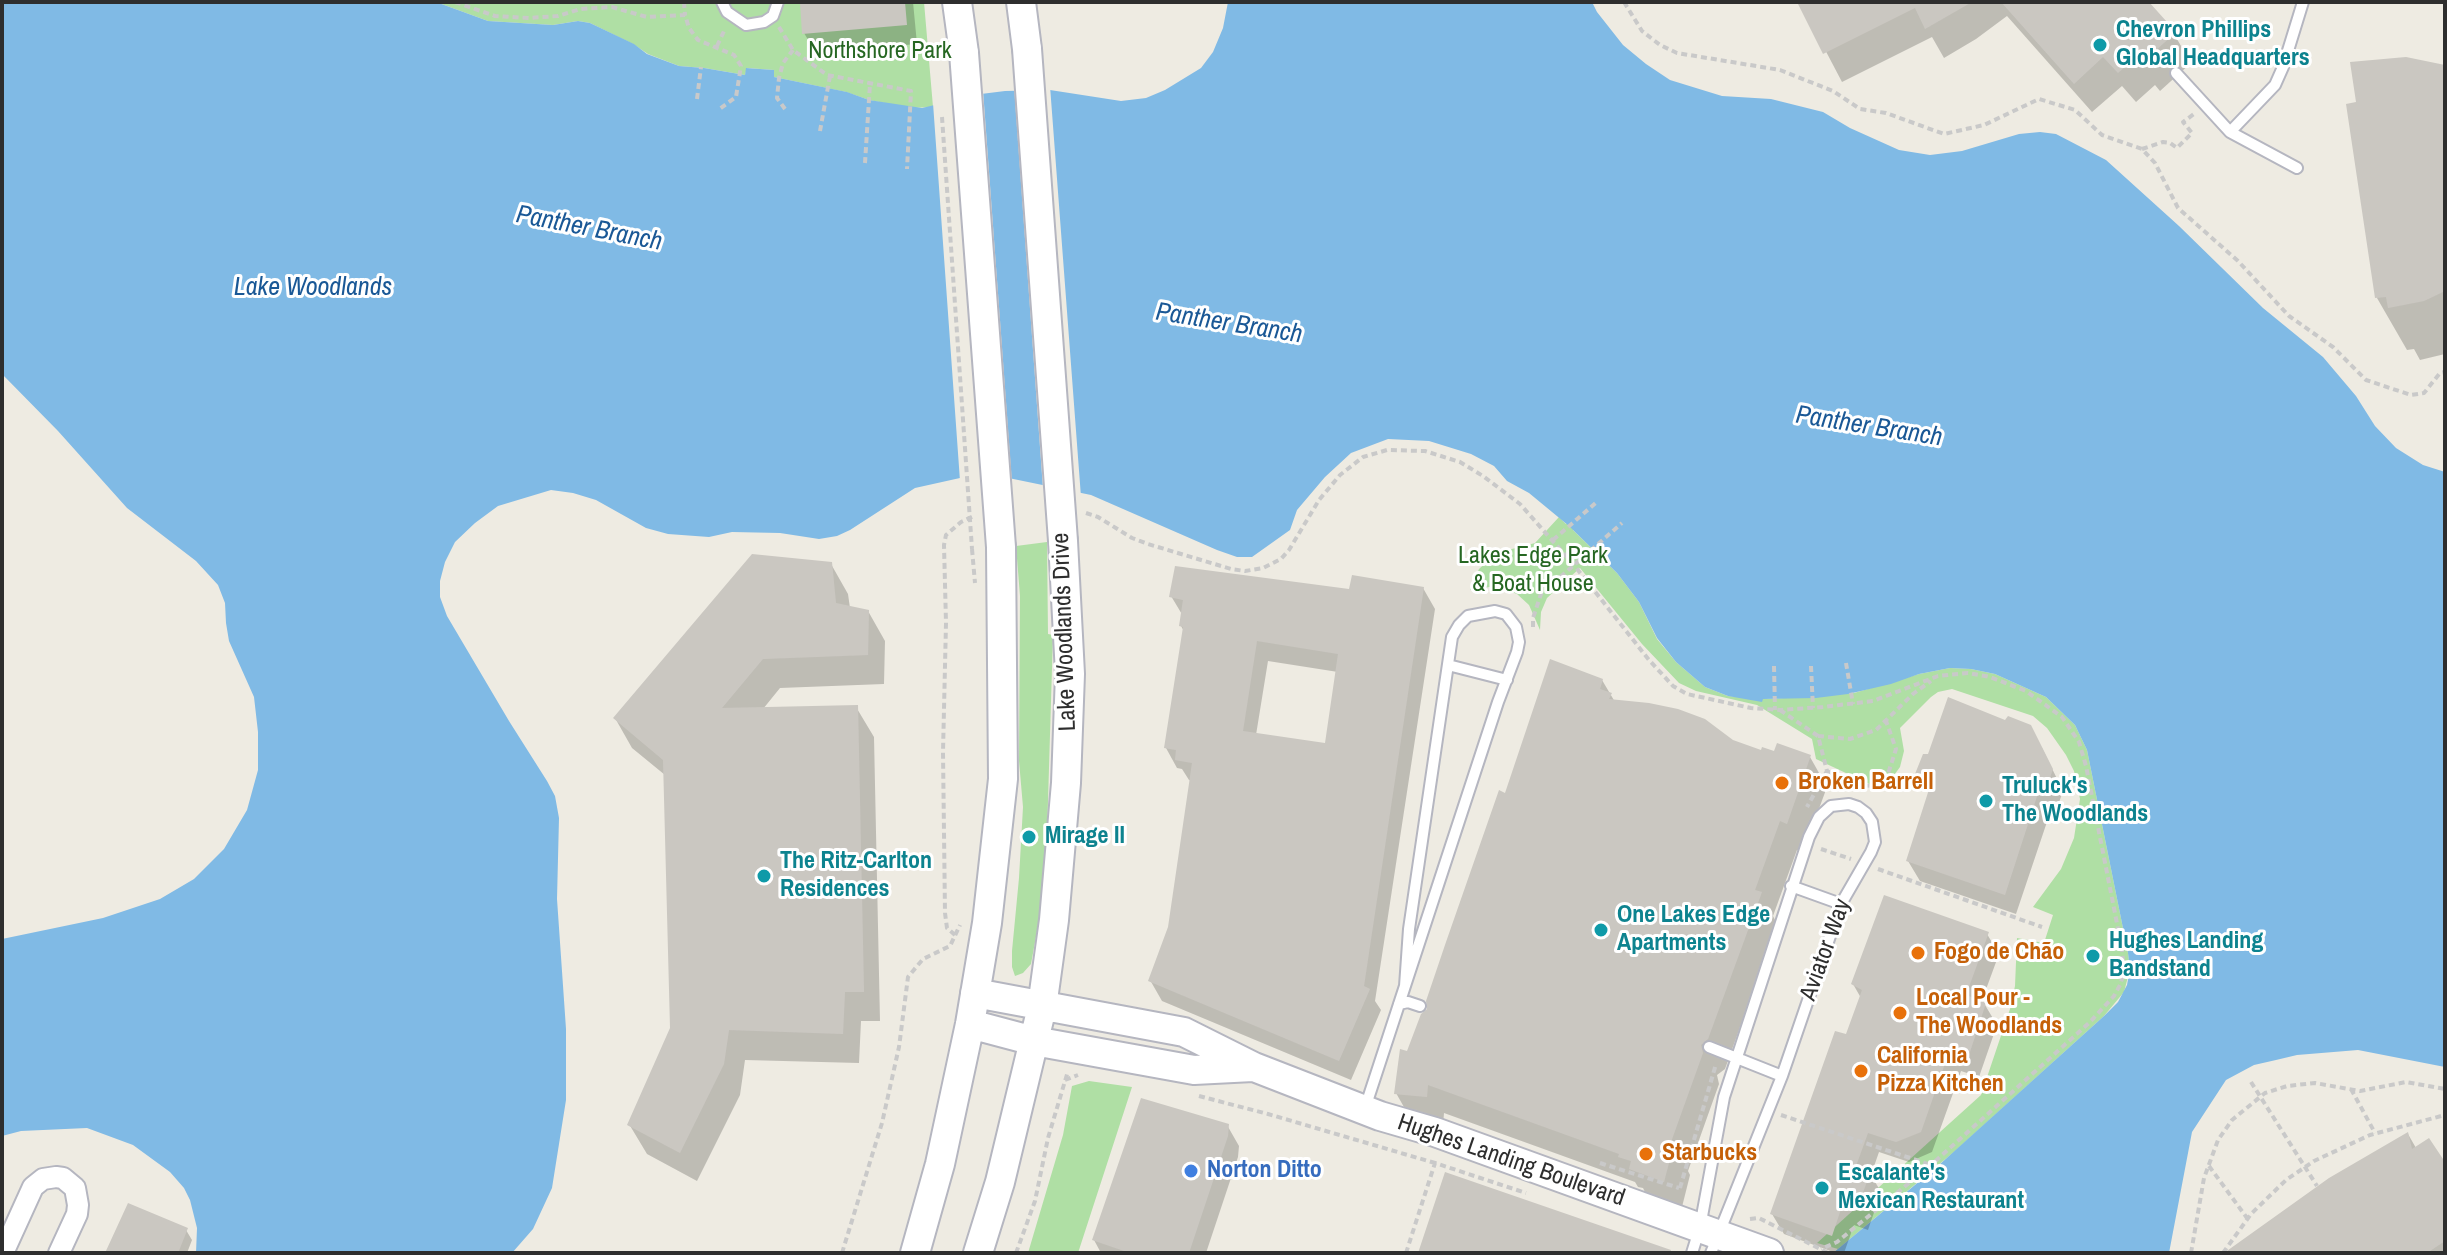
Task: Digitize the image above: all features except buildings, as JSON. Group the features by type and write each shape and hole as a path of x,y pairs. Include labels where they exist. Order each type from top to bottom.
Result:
{"main road":[{"path":"915,1253 940,1164 970,1024 987,923 1003,779 1001,547 964,53 957,2"},
{"name":"Lake Woodlands Drive","path":"978,1253 1000,1182 1042,1007 1054,920 1066,783 1070,674 1063,541 1021,2"},
{"name":"Hughes Landing Boulevard","path":"975,993 1184,1032 1254,1067 1380,1116 1435,1132 1705,1241 1769,1253"},
{"name":"Hughes Landing Boulevard","path":"970,1024 1034,1041 1080,1060 1194,1070 1254,1067"}],"street":[{"path":"3,1253 33,1187 43,1179 56,1177 63,1178 75,1188 78,1205 59,1253"}],"lane":[{"path":"722,2 727,12 746,25 764,22 773,16 778,2"},
{"path":"2230,132 2275,85 2303,2"},
{"path":"2176,73 2230,132 2297,168"},
{"path":"1365,1108 1517,652 1516,627 1506,614 1495,611 1468,616 1452,637 1409,929 1405,986"},
{"path":"1448,665 1507,680"},
{"name":"Aviator Way","path":"1849,804 1858,807 1872,822 1875,842 1866,865 1841,904 1768,1112 1705,1241 1724,1097 1791,886 1819,817 1831,806 1849,804"},
{"path":"1791,886 1841,904"},
{"path":"1399,1004 1408,1002 1420,1006"},
{"path":"1709,1047 1782,1076"}],"path":[{"path":"455,2 495,16 529,18 612,7 647,17 685,15"},
{"path":"580,9 581,2"},
{"path":"684,2 689,28 698,40 734,55 741,66 736,97 718,110"},
{"path":"1624,2 1642,31 1677,53 1780,70 1833,91 1860,109 1886,113 1944,134 1984,125 2039,99 2075,110 2102,135 2142,149 2155,163 2178,208 2238,261 2289,316 2333,347 2366,380 2411,395 2424,393 2440,373 2445,372"},
{"path":"773,16 793,50 830,76 911,91 907,169"},
{"path":"785,109 777,98 779,78 783,63 793,50"},
{"path":"697,99 701,67"},
{"path":"820,131 830,76"},
{"path":"865,163 870,84"},
{"path":"941,103 975,592"},
{"path":"2142,149 2163,142 2177,148 2192,133 2183,122 2205,104"},
{"path":"1074,513 1087,513 1132,538 1231,569 1245,571 1263,568 1281,559 1319,500 1340,475 1363,457 1387,450 1425,451 1460,462 1520,504 1574,565 1649,660 1673,686 1687,694 1751,708 1813,708 1873,701 1938,676 1968,673 1990,677 2026,691 2050,707 2079,742 2086,766 2124,961 2120,985 2106,1007 1931,1165 1837,1242 1821,1249"},
{"path":"1553,540 1598,501"},
{"path":"955,935 947,928 945,913 944,545 946,535 977,514"},
{"path":"1574,565 1622,523"},
{"path":"1846,663 1853,704"},
{"path":"1774,666 1775,710"},
{"path":"1811,666 1813,708"},
{"path":"1818,736 1850,739 1876,730 1913,694 1938,676"},
{"path":"1827,771 1852,784 1872,786 1888,774 1896,749 1886,721"},
{"path":"1807,844 2042,927"},
{"path":"842,1253 882,1123 899,1047 908,977 923,959 950,946 962,922"},
{"path":"1065,1080 1080,1060"},
{"path":"1016,1253 1035,1201 1048,1138 1065,1080 1080,1060"},
{"path":"2251,1082 2317,1186"},
{"path":"2191,1253 2209,1166 2225,1129 2259,1097 2287,1086 2315,1083 2368,1090 2406,1082 2445,1089"},
{"path":"2351,1089 2375,1134"},
{"path":"1706,1090 1724,1097"},
{"path":"1196,1095 1435,1163 1537,1197"},
{"path":"1768,1112 1931,1165"},
{"path":"2223,1253 2247,1218 2286,1180 2314,1161 2375,1134 2445,1116"},
{"path":"1406,1253 1435,1163"},
{"path":"2209,1166 2247,1218"}],"green space":[{"name":"Northshore Park","path":"436,2 924,2 933,107 911,108 869,100 774,77 774,70 747,68 745,75 679,66 648,54 590,23 578,21 553,25 488,21"},
{"name":"Lakes Edge Park & Boat House","path":"1597,497 1573,530 1617,573 1639,602 1657,639 1676,662 1705,687 1728,696 1770,699 1854,693 1919,674 1950,668 1971,669 1995,674 2046,697 2075,725 2087,750 2128,953 2130,969 2124,992 2104,1016 1955,1151 1838,1249 1817,1243 1981,1095 2010,1009 2015,986 2017,938 2044,943 2053,915 2033,907 2061,869 2074,838 2080,799 2074,771 2047,728 2033,716 1952,689 1931,697 1900,728 1904,751 1900,767 1880,789 1816,759 1812,739 1757,705 1696,691 1679,683 1642,644 1580,568 1547,598 1541,612 1540,630 1529,605 1517,594 1496,586 1470,590 1479,569 1491,558 1535,543 1559,517 1566,524"},
{"path":"1047,542 1048,634 1053,635 1047,834 1040,915 1031,964 1015,976 1012,951 1023,807 1019,761 1020,596 1016,546"},
{"path":"1089,1081 1132,1087 1078,1253 1028,1253 1063,1135 1072,1086"}],"water":[{"name":"Lake Woodlands","path":"2,2 436,2 488,21 553,25 578,21 590,23 634,44 647,54 679,66 745,75 746,68 774,70 774,77 847,92 869,100 922,108 1005,91 1050,90 1121,101 1146,98 1201,68 1213,52 1223,28 1228,2 1592,2 1623,45 1670,80 1722,96 1771,99 1823,112 1899,150 1930,155 1962,151 2019,134 2056,134 2106,160 2263,308 2323,357 2356,396 2375,426 2396,448 2423,465 2445,472 2445,1067 2358,1050 2297,1055 2254,1065 2226,1080 2192,1132 2169,1253 1833,1253 1939,1165 2104,1016 2118,1002 2127,985 2130,969 2128,953 2087,750 2075,725 2046,697 1995,674 1950,668 1848,694 1816,698 1763,699 1762,702 1728,696 1705,687 1676,662 1657,638 1639,602 1617,573 1569,526 1529,493 1507,481 1494,466 1471,454 1429,441 1388,439 1351,453 1297,510 1290,530 1252,557 1237,557 1217,550 1091,495 994,475 969,476 915,488 850,530 819,539 780,533 732,532 709,537 668,534 646,528 596,500 551,490 498,506 475,523 455,542 440,581 440,597 447,616 547,781 555,796 559,818 557,899 566,1029 566,1100 552,1188 533,1229 512,1253 196,1253 197,1228 184,1188 170,1172 133,1145 87,1128 21,1131 2,1136 2,939 103,918 160,899 194,879 224,849 247,810 258,770 258,732 254,697 229,641 225,603 218,585 196,561 127,508 2,374"}],"pier":[{"path":"1014,86 1050,86 1081,497 1043,489"},
{"path":"983,90 1012,483 994,479 960,481 933,103"}],"place":[{"name":"Chevron Phillips Global Headquarters","path":"2100,45"},
{"name":"Broken Barrell","path":"1782,783"},
{"name":"Truluck's The Woodlands","path":"1986,801"},
{"name":"Mirage II","path":"1029,837"},
{"name":"The Ritz-Carlton Residences","path":"764,876"},
{"name":"One Lakes Edge Apartments","path":"1601,930"},
{"name":"Fogo de Chão","path":"1918,953"},
{"name":"Hughes Landing Bandstand","path":"2093,956"},
{"name":"Local Pour - The Woodlands","path":"1900,1013"},
{"name":"California Pizza Kitchen","path":"1861,1071"},
{"name":"Starbucks","path":"1646,1154"},
{"name":"Norton Ditto","path":"1191,1171"},
{"name":"Escalante's Mexican Restaurant","path":"1822,1188"}],"water label":[{"name":"Panther Branch","path":"589,229"},
{"name":"Panther Branch","path":"1229,324"},
{"name":"Panther Branch","path":"1869,427"}]}
